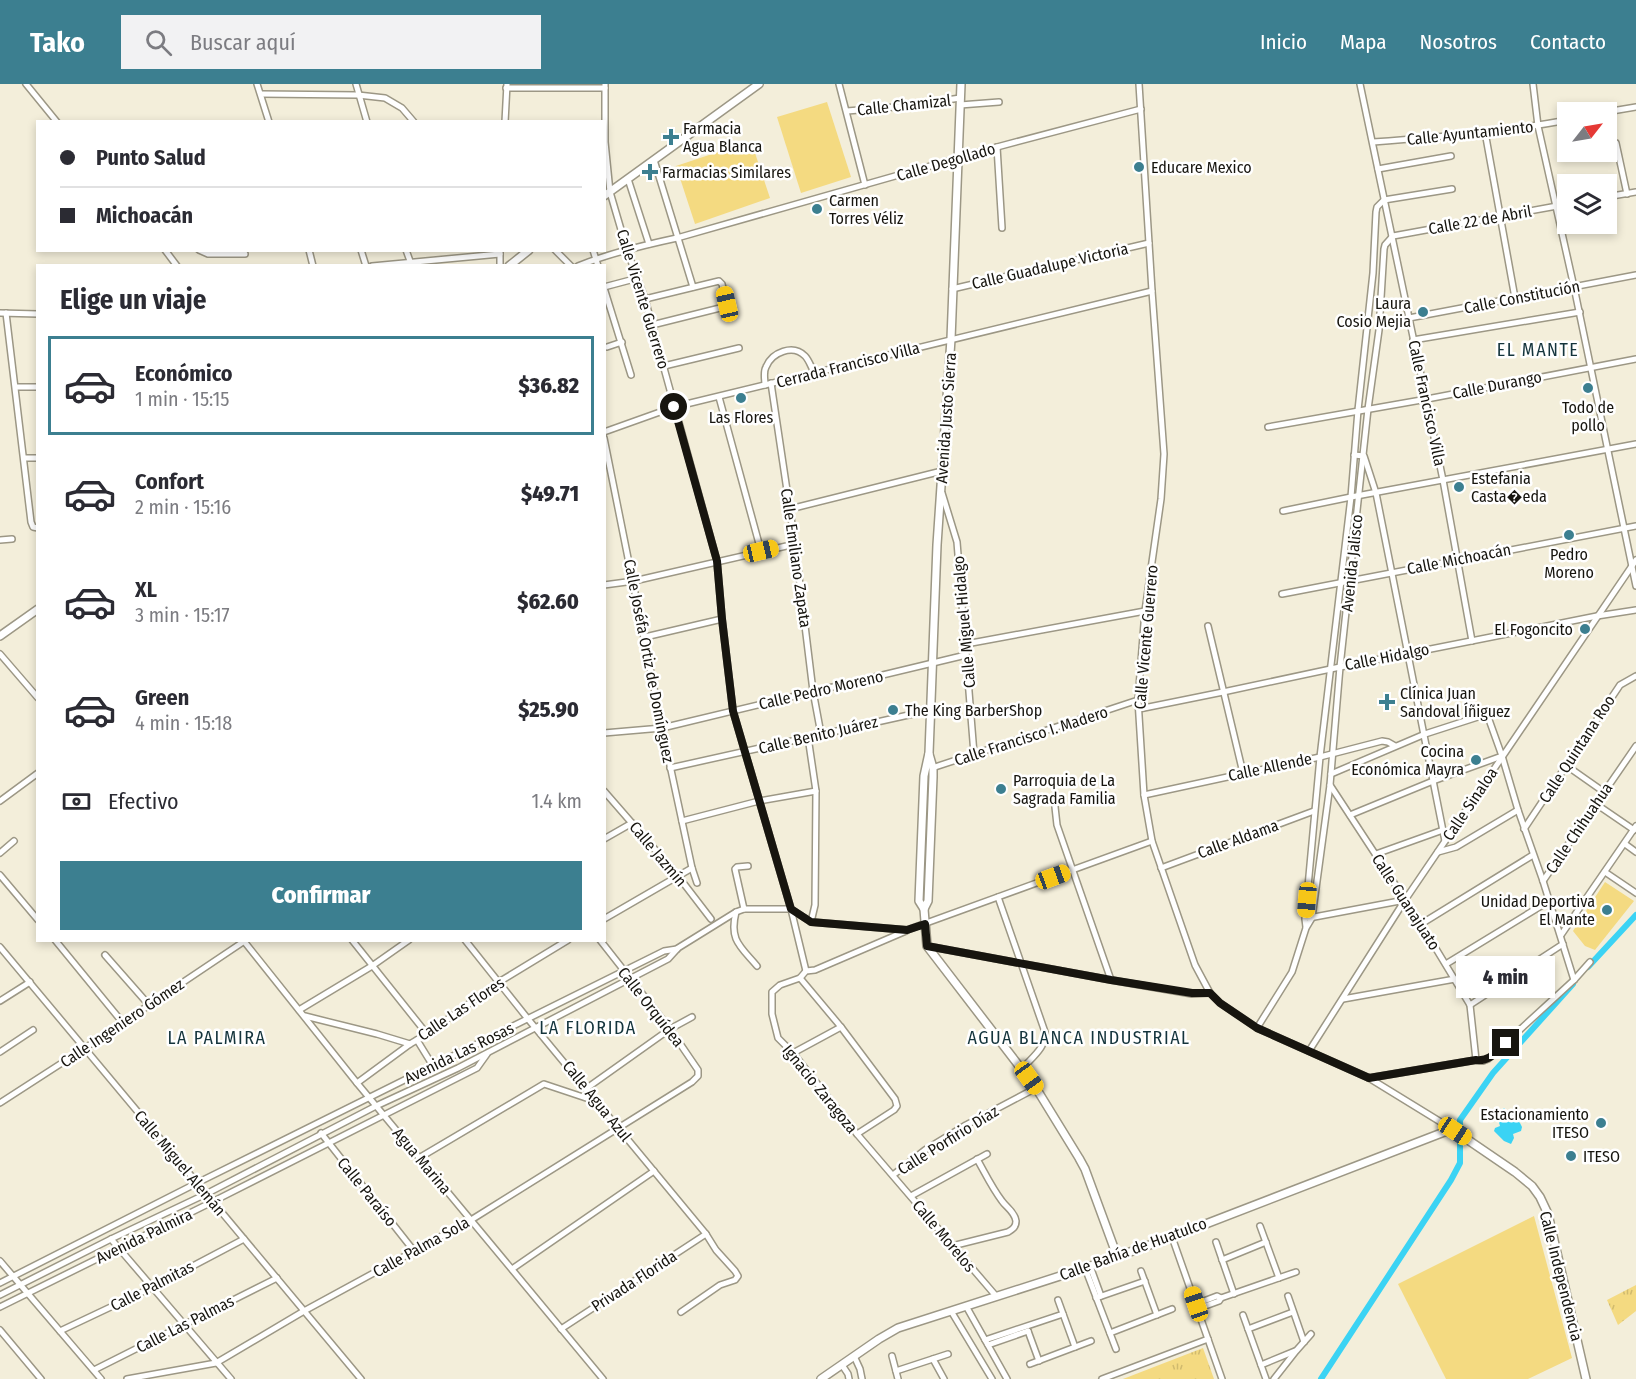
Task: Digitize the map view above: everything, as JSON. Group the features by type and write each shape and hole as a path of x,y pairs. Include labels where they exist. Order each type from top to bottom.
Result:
{"street":[{"path":"26,84 55,120"},
{"path":"257,84 268,120"},
{"path":"356,84 366,120"},
{"path":"607,194 759,84"},
{"path":"839,84 865,185"},
{"name":"Avenida Justo Sierra","path":"927,946 924,909 919,901 924,769 929,753 937,545 951,339 961,84"},
{"name":"Calle Vicente Guerrero","path":"1139,84 1164,454 1161,499 1145,611 1138,700 1144,795 1152,841 1196,965 1210,993 1226,1008 1257,1028 1369,1078 1466,1138"},
{"name":"Avenida Jalisco","path":"1257,1028 1292,972 1306,928 1312,918 1330,785 1340,666 1368,409 1379,330 1384,249 1385,244 1393,236 1360,84"},
{"path":"1533,84 1538,126 1580,312 1636,586"},
{"path":"505,120 506,86 605,86"},
{"name":"Calle Vicente Guerrero","path":"605,86 605,120"},
{"path":"261,94 358,95 385,98 402,108 412,120"},
{"name":"Calle Chamizal","path":"847,111 960,102 999,102"},
{"path":"1617,110 1636,107"},
{"name":"Calle Degollado","path":"583,264 997,147 1141,109"},
{"name":"Calle Ayuntamiento","path":"1373,142 1485,132 1557,122"},
{"path":"1485,132 1515,298"},
{"path":"997,147 1002,228"},
{"path":"1617,148 1627,194"},
{"path":"1378,169 1451,156"},
{"path":"654,160 693,286"},
{"name":"Calle Vicente Guerrero","path":"606,168 607,194 645,299 717,561 733,711 791,909 806,971"},
{"path":"628,179 649,244"},
{"path":"1384,200 1452,189"},
{"path":"1617,195 1636,192"},
{"name":"Avenida Jalisco","path":"1306,928 1314,811 1351,497 1373,273 1376,212 1377,207 1384,200"},
{"name":"Calle 22 de Abril","path":"1393,236 1556,206"},
{"name":"Calle Francisco Villa","path":"1393,236 1443,480 1472,641"},
{"name":"Calle Guadalupe Victoria","path":"952,289 1149,243"},
{"path":"204,252 245,254"},
{"path":"407,252 410,261"},
{"path":"387,264 500,252"},
{"path":"512,264 526,252"},
{"path":"557,252 570,264"},
{"path":"593,252 597,264"},
{"name":"Calle Constitución","path":"1409,318 1636,275"},
{"path":"606,286 638,278"},
{"path":"645,299 693,286 721,282 726,306 652,325"},
{"name":"Cerrada Francisco Villa","path":"606,431 674,407 1152,291"},
{"path":"606,293 631,375"},
{"path":"1413,340 1580,312"},
{"path":"35,527 31,522 16,387 3,313 36,314"},
{"path":"1367,329 1379,330"},
{"path":"607,347 622,342"},
{"path":"664,366 739,348"},
{"path":"768,384 765,368 770,360 783,350 800,352 807,357 814,372"},
{"name":"Calle Durango","path":"1268,427 1636,359"},
{"path":"1362,372 1373,373"},
{"name":"Calle Emiliano Zapata","path":"768,384 790,509 813,691 821,734"},
{"path":"16,387 36,387"},
{"path":"719,397 761,551"},
{"path":"1283,511 1636,444"},
{"name":"Calle Joséfa Ortiz de Domínguez","path":"606,448 670,768 697,883"},
{"path":"1354,455 1364,456 1376,493 1445,841"},
{"path":"25,458 36,458"},
{"path":"790,509 942,471"},
{"name":"Calle Miguel Hidalgo","path":"941,492 957,542 974,754"},
{"name":"Calle Michoacán","path":"1282,594 1636,526"},
{"path":"0,540 12,539"},
{"path":"606,585 634,581 795,544"},
{"name":"Calle Sinaloa","path":"1309,1051 1405,900 1636,560"},
{"path":"0,636 36,610"},
{"name":"Calle Hidalgo","path":"1139,709 1340,666 1636,610"},
{"path":"966,644 1145,611"},
{"path":"645,637 722,619"},
{"path":"1208,626 1243,773"},
{"path":"0,654 36,696"},
{"name":"Calle Pedro Moreno","path":"606,733 662,728 966,655"},
{"name":"Calle Quintana Roo","path":"1524,829 1620,685 1636,676"},
{"name":"Calle Francisco I. Madero","path":"924,769 933,768 1138,700"},
{"name":"Calle Benito Juárez","path":"670,768 931,710"},
{"name":"Calle Allende","path":"1331,774 1425,734 1487,714 1502,756"},
{"path":"808,737 816,791 815,905 811,922"},
{"name":"Calle Allende","path":"1144,795 1320,757 1382,741 1395,746"},
{"name":"Calle Chihuahua","path":"1543,881 1636,746"},
{"name":"Avenida Justo Sierra","path":"924,909 928,901 933,768 929,753"},
{"path":"1350,815 1502,756 1574,980"},
{"path":"1567,765 1604,792"},
{"path":"0,801 36,774"},
{"name":"Calle Guanajuato","path":"1330,785 1421,924 1470,1005 1476,1060"},
{"path":"682,821 759,801 816,791"},
{"name":"Calle Jazmín","path":"606,793 678,876 711,919"},
{"path":"1561,936 1635,828 1596,804"},
{"path":"1055,807 1057,825 1071,870 1111,980"},
{"name":"Calle Quintana Roo","path":"1438,852 1456,847 1518,810"},
{"name":"Calle Aldama","path":"1161,868 1314,811"},
{"path":"923,815 931,815"},
{"path":"606,838 632,823"},
{"path":"1376,854 1443,830"},
{"path":"857,1134 894,1110 897,1106 895,1099 800,978 806,971 815,970 907,930 1152,841"},
{"path":"0,853 14,842"},
{"path":"1312,842 1322,842"},
{"path":"1625,844 1636,852"},
{"path":"1421,924 1533,855"},
{"path":"744,909 735,869 748,866"},
{"path":"606,918 692,868"},
{"path":"1605,872 1636,893"},
{"path":"0,875 36,918"},
{"path":"998,897 1045,1032 1046,1040 1043,1045 1022,1069"},
{"path":"1305,919 1405,900"},
{"path":"1446,964 1549,901"},
{"name":"Avenida Las Rosas","path":"376,1106 536,1029 668,959 678,948 736,912 744,909 791,909"},
{"path":"791,909 811,922 907,930"},
{"path":"736,912 733,934 757,966"},
{"path":"56,942 123,1023"},
{"name":"Calle Ingeniero Gómez","path":"0,1103 243,942"},
{"name":"Agua Marina","path":"245,942 369,1098 603,1379"},
{"path":"354,942 427,1034"},
{"path":"298,1010 372,966 406,942"},
{"name":"Calle Agua Azul","path":"467,942 738,1276 735,1280 720,1284 681,1312"},
{"name":"Calle Las Flores","path":"357,1083 499,982 565,942"},
{"name":"Calle Orquídea","path":"602,942 670,1029 698,1070 698,1076"},
{"path":"1470,1005 1563,944"},
{"path":"927,946 1111,980 1192,993 1210,993"},
{"path":"927,946 1036,1088 1085,1169 1117,1256"},
{"name":"Calle Miguel Alemán","path":"0,948 361,1379"},
{"name":"Avenida Las Rosas","path":"369,1098 664,951 678,948"},
{"path":"105,955 149,1005"},
{"path":"1369,1078 1476,1060 1483,1061 1492,1056 1574,980 1590,962"},
{"name":"Ignacio Zaragoza","path":"800,978 780,985 772,992 772,1014 778,1038 793,1053 857,1134 893,1175"},
{"path":"1343,999 1455,979"},
{"path":"0,1001 30,982"},
{"path":"303,1016 410,1044"},
{"path":"587,1088 670,1029 692,1017"},
{"path":"793,1053 841,1028"},
{"path":"0,1052 33,1030"},
{"path":"417,1040 433,1066"},
{"name":"Avenida Las Rosas","path":"384,1115 477,1068 488,1052"},
{"name":"Calle Palma Sola","path":"127,1379 216,1363 304,1311 471,1220 692,1082 698,1076"},
{"path":"419,1158 544,1084 598,1102"},
{"name":"Calle Porfirio Díaz","path":"893,1175 925,1150 966,1125 1036,1088"},
{"name":"Avenida Palmira","path":"0,1283 369,1098"},
{"name":"Avenida Palmira","path":"0,1295 206,1194 376,1106"},
{"name":"Avenida Palmira","path":"0,1306 384,1115"},
{"name":"Calle Bahía de Huatulco","path":"821,1379 898,1328 1172,1237 1454,1130"},
{"name":"Calle Paraíso","path":"321,1133 414,1251"},
{"name":"Calle Independencia","path":"1466,1138 1532,1186 1545,1206 1585,1379"},
{"path":"911,1196 987,1154"},
{"path":"952,1246 1008,1232 1016,1225 1013,1213 997,1194 977,1159"},
{"path":"512,1269 654,1171"},
{"name":"Calle Morelos","path":"893,1175 996,1296"},
{"path":"1260,1226 1279,1278"},
{"name":"Privada Florida","path":"561,1329 706,1234"},
{"path":"1172,1237 1222,1379"},
{"path":"111,1239 231,1379"},
{"name":"Calle Palmitas","path":"60,1331 153,1287 244,1239"},
{"path":"1216,1242 1234,1293"},
{"path":"1222,1260 1266,1242"},
{"path":"0,1261 102,1379"},
{"path":"1087,1267 1116,1349"},
{"path":"1141,1271 1156,1315"},
{"path":"1196,1307 1219,1301 1234,1293 1296,1272"},
{"name":"Calle Las Palmas","path":"94,1370 277,1278"},
{"path":"1098,1297 1145,1281"},
{"path":"1287,1296 1304,1342"},
{"path":"1058,1300 1075,1347"},
{"path":"966,1306 1007,1379"},
{"path":"1110,1333 1172,1309"},
{"path":"951,1311 992,1379"},
{"path":"1248,1329 1293,1312"},
{"path":"986,1342 1063,1314"},
{"path":"1244,1315 1266,1379"},
{"path":"1027,1329 1039,1361"},
{"path":"0,1330 41,1379"},
{"path":"1274,1379 1311,1334"},
{"path":"1102,1379 1208,1339"},
{"path":"1030,1364 1091,1341"},
{"path":"1261,1365 1296,1351"},
{"path":"896,1371 948,1354"},
{"path":"854,1356 862,1379"},
{"path":"892,1356 897,1379"},
{"path":"933,1359 944,1379"},
{"path":"842,1365 849,1379"}],"green space":[{"path":"827,102 851,177 801,193 777,117"},
{"path":"751,141 770,198 695,224 676,166"},
{"name":"Unidad Deportiva El Mante","path":"1605,882 1634,901 1595,950 1585,946 1573,931"},
{"path":"1534,1216 1572,1358 1528,1379 1446,1379 1398,1284"},
{"path":"1636,1285 1636,1311 1618,1325 1607,1300"},
{"path":"1203,1348 1214,1379 1123,1379"}],"water":[{"path":"1504,1108 1522,1127 1521,1131 1513,1134 1511,1144 1504,1141 1494,1131 1500,1126 1499,1112"}],"waterway":[{"path":"1588,967 1636,915"},
{"path":"1321,1379 1451,1180 1460,1163 1460,1120 1493,1073 1573,984"}],"place":[{"name":"Farmacia Agua Blanca","path":"671,137"},
{"name":"Educare Mexico","path":"1139,167"},
{"name":"Farmacias Similares","path":"650,172"},
{"name":"Carmen Torres Véliz","path":"817,209"},
{"name":"Laura Cosio Mejia","path":"1423,312"},
{"name":"Todo de pollo","path":"1588,388"},
{"name":"Las Flores","path":"741,398"},
{"name":"Estefania Casta�eda","path":"1459,487"},
{"name":"Pedro Moreno","path":"1569,535"},
{"name":"El Fogoncito","path":"1585,629"},
{"name":"Clínica Juan Sandoval Íñiguez","path":"1387,702"},
{"name":"The King BarberShop","path":"893,710"},
{"name":"Cocina Económica Mayra","path":"1476,760"},
{"name":"Parroquia de La Sagrada Familia","path":"1001,789"},
{"name":"Unidad Deportiva El Mante","path":"1607,910"},
{"name":"Estacionamiento ITESO","path":"1601,1123"},
{"name":"ITESO","path":"1571,1156"}],"district":[{"name":"EL MANTE","path":"1538,350"},
{"name":"LA FLORIDA","path":"588,1028"},
{"name":"LA PALMIRA","path":"217,1038"},
{"name":"AGUA BLANCA INDUSTRIAL","path":"1079,1038"}],"route":[{"path":"674,407 717,561 733,711 791,909 811,922 907,930 925,924 927,946 1111,980 1192,993 1210,993 1220,1003 1257,1028 1369,1078 1476,1060 1483,1061 1506,1043"}]}
